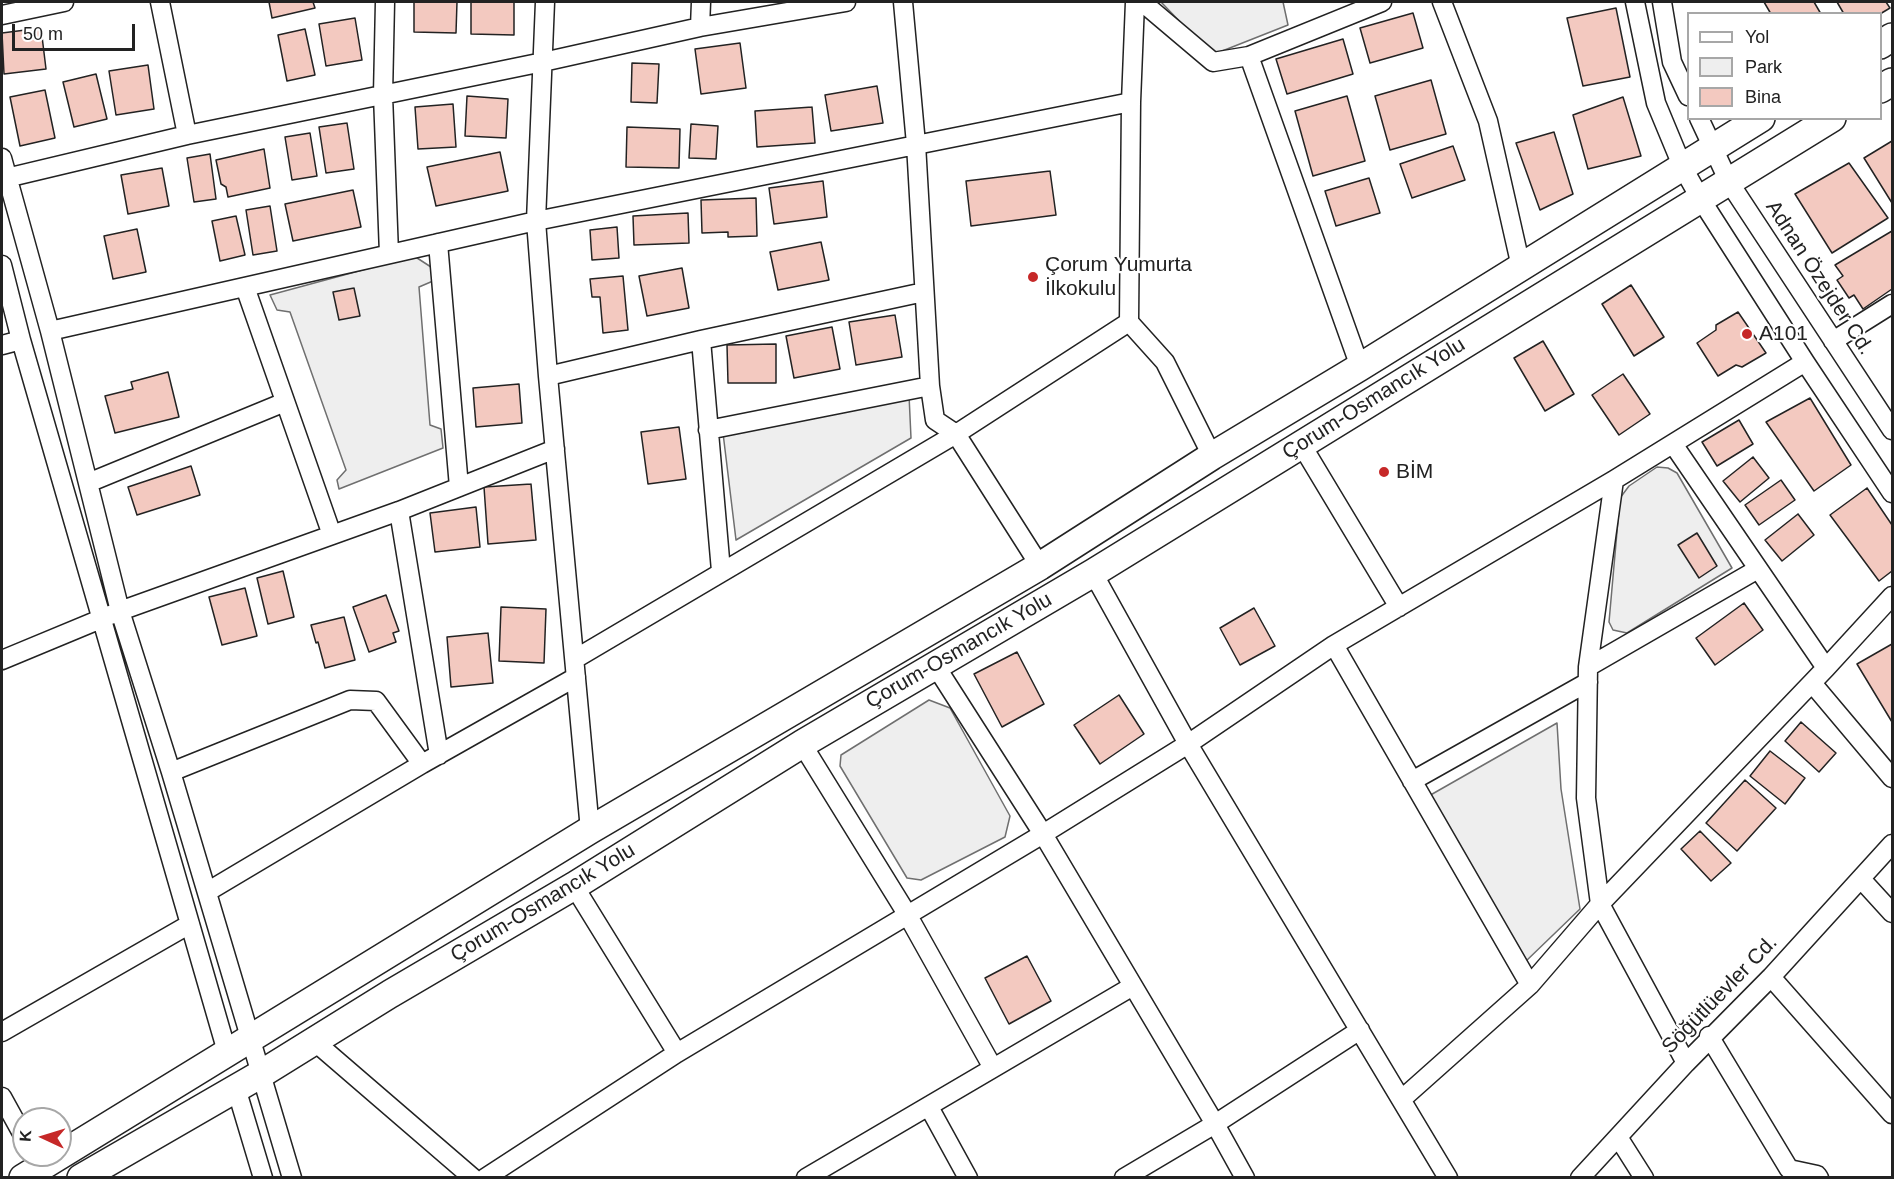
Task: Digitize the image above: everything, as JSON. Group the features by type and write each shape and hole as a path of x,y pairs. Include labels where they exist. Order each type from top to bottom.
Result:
{"highway":[{"name":"Çorum-Osmancık Yolu","path":"72,1144 590,830 1040,567 1212,456 1758,120"},
{"name":"Çorum-Osmancık Yolu","path":"81,1178 261,1074 390,994 574,886 802,744 1093,573 1829,120"}],"street":[{"path":"2,15 64,2"},
{"path":"160,2 187,135"},
{"path":"384,2 383,95 389,254"},
{"path":"545,2 536,221 590,830"},
{"path":"700,27 701,2"},
{"path":"4,178 187,135 543,62 700,27 846,2"},
{"path":"903,2 916,144 930,386 935,420 956,434 1040,567"},
{"path":"1136,2 1131,102 1129,322 1165,362 1212,456"},
{"path":"1142,2 1213,62 1249,56 1382,2"},
{"path":"1442,2 1488,122 1521,267"},
{"path":"1635,2 1656,103 1683,168 1805,362 1893,492"},
{"path":"1662,2 1672,62 1687,92"},
{"path":"1249,56 1360,367"},
{"path":"50,331 536,221 1131,102"},
{"name":"Adnan Özejder Cd.","path":"1700,120 1729,182 1893,430"},
{"path":"2,158 4,178 50,331 120,611 171,772 292,1178"},
{"path":"438,243 459,487"},
{"path":"2,265 21,340 227,1052"},
{"path":"245,287 332,535"},
{"path":"548,376 924,292"},
{"path":"1833,341 1893,304"},
{"path":"575,659 956,434 1129,322"},
{"path":"2,345 21,340"},
{"path":"701,340 721,571"},
{"path":"485,1178 676,1053 1043,834 1188,744 1334,645 1614,480 1805,362"},
{"path":"708,430 930,386"},
{"path":"88,483 285,402"},
{"path":"1301,444 1399,607"},
{"path":"1673,444 1826,668"},
{"path":"2,660 120,611 399,511 555,449"},
{"path":"1614,480 1588,674 1586,798 1600,904 1686,1063"},
{"path":"399,511 439,755"},
{"path":"1412,781 1758,569"},
{"path":"1093,573 1188,744 1448,1178"},
{"path":"1402,1099 1530,985 1600,904 1893,596"},
{"path":"1334,645 1530,985"},
{"path":"935,665 1043,834 1245,1178"},
{"path":"207,892 422,764 576,677"},
{"path":"1812,683 1893,778"},
{"path":"171,772 350,700 376,700 422,764"},
{"path":"802,744 907,915 993,1068"},
{"name":"Söğütlüevler Cd.","path":"1580,1178 1709,1037 1770,977 1893,844"},
{"path":"1861,879 1893,913"},
{"path":"574,886 676,1053"},
{"path":"2,1032 190,924"},
{"path":"1770,977 1893,1114"},
{"path":"806,1178 1133,986"},
{"path":"1124,1178 1215,1124 1360,1030"},
{"path":"1709,1037 1789,1169 1817,1175 1819,1178"},
{"path":"314,1041 472,1178"},
{"path":"236,1088 263,1178"},
{"path":"2,1097 12,1115"},
{"path":"929,1107 968,1178"},
{"path":"1618,1137 1644,1178"}],"green space":[{"path":"1161,2 1283,2 1288,25 1212,55"},
{"path":"414,256 431,267 433,281 419,287 430,425 441,429 443,448 339,489 337,480 346,470 290,312 277,310 270,295"},
{"path":"909,395 911,438 736,540 723,433"},
{"path":"1657,467 1668,468 1677,473 1732,568 1627,633 1613,630 1609,622 1620,498 1629,486"},
{"path":"929,700 950,708 1010,816 1005,837 921,880 907,878 840,766 841,755"},
{"path":"1557,723 1561,789 1580,909 1525,962 1427,797"}],"building":[{"path":"269,2 313,2 315,8 272,18"},
{"path":"414,2 457,2 456,33 414,32"},
{"path":"471,2 514,2 514,35 471,34"},
{"path":"1764,2 1814,2 1820,12 1770,12"},
{"path":"1837,2 1886,2 1890,8 1882,13 1843,12"},
{"path":"1616,8 1630,77 1583,86 1567,18"},
{"path":"1413,13 1423,48 1370,63 1360,28"},
{"path":"355,18 362,60 326,66 319,24"},
{"path":"41,28 46,69 4,74 2,33"},
{"path":"305,29 315,75 287,81 278,35"},
{"path":"1343,39 1353,74 1287,94 1276,59"},
{"path":"740,43 746,88 701,94 695,49"},
{"path":"632,63 659,64 657,103 631,102"},
{"path":"148,65 154,109 116,115 109,71"},
{"path":"96,74 107,119 74,127 63,82"},
{"path":"1431,80 1446,134 1390,150 1375,96"},
{"path":"877,86 883,123 831,131 825,95"},
{"path":"45,90 55,138 20,146 10,97"},
{"path":"467,96 508,99 506,138 465,136"},
{"path":"1347,96 1365,161 1313,176 1295,111"},
{"path":"1623,97 1641,156 1588,169 1573,115"},
{"path":"453,104 456,147 418,149 415,107"},
{"path":"812,107 815,143 757,147 755,111"},
{"path":"347,123 354,169 326,173 319,127"},
{"path":"691,124 718,126 716,159 689,158"},
{"path":"627,127 680,129 679,168 626,167"},
{"path":"1554,132 1573,194 1540,210 1516,143"},
{"path":"310,133 317,176 292,180 285,137"},
{"path":"1892,141 1892,203 1864,158"},
{"path":"1453,146 1465,180 1412,198 1400,164"},
{"path":"264,149 270,188 228,197 226,187 221,184 216,160"},
{"path":"500,152 508,191 436,206 427,167"},
{"path":"210,154 216,199 194,202 187,158"},
{"path":"1849,163 1888,218 1832,253 1795,194"},
{"path":"162,168 169,206 128,214 121,175"},
{"name":"Çorum Yumurta İlkokulu","path":"1050,171 1056,215 971,226 966,181"},
{"path":"1369,178 1380,213 1336,226 1325,191"},
{"path":"823,181 827,217 774,224 769,188"},
{"path":"353,190 361,227 293,241 285,204"},
{"path":"756,198 757,236 728,237 728,232 702,233 701,200"},
{"path":"270,206 277,251 253,255 246,210"},
{"path":"688,213 689,243 634,245 633,216"},
{"path":"236,216 245,255 220,261 212,221"},
{"path":"617,227 619,258 592,260 590,230"},
{"path":"137,229 146,272 113,279 104,236"},
{"path":"1892,231 1892,289 1863,309 1854,295 1849,298 1837,280 1843,276 1835,265"},
{"path":"821,242 829,280 778,290 770,252"},
{"path":"682,268 689,308 647,316 639,276"},
{"path":"623,276 628,330 603,333 600,297 592,297 590,279"},
{"path":"1631,285 1664,337 1634,356 1602,304"},
{"path":"354,288 360,316 339,320 333,292"},
{"path":"1738,312 1766,353 1742,367 1736,365 1718,376 1697,343 1716,330 1716,325"},
{"path":"895,315 902,357 856,365 849,322"},
{"path":"832,327 840,369 794,378 786,336"},
{"path":"1543,341 1574,394 1545,411 1514,358"},
{"path":"776,344 776,383 728,383 727,345"},
{"path":"168,372 179,417 115,433 105,396 133,389 131,382"},
{"path":"1623,374 1650,414 1619,435 1592,395"},
{"path":"519,384 522,423 476,427 473,388"},
{"path":"1810,398 1851,465 1814,491 1766,422"},
{"path":"1739,420 1753,444 1717,466 1702,442"},
{"path":"679,427 686,479 648,484 641,432"},
{"path":"1753,457 1769,478 1740,502 1723,481"},
{"path":"191,466 200,495 137,515 128,487"},
{"path":"1781,480 1795,500 1759,525 1745,505"},
{"path":"531,484 536,540 488,544 484,487"},
{"path":"1867,488 1892,525 1892,571 1879,581 1830,515"},
{"path":"476,507 480,547 435,552 430,513"},
{"path":"1798,514 1814,535 1782,561 1765,540"},
{"path":"1697,533 1717,566 1699,578 1678,545"},
{"path":"283,571 294,617 268,624 257,578"},
{"path":"245,588 257,636 222,645 209,597"},
{"path":"386,595 399,631 393,633 396,642 369,652 353,607"},
{"path":"1744,603 1763,630 1715,665 1696,638"},
{"path":"501,607 546,609 544,663 499,661"},
{"path":"1254,608 1275,646 1240,665 1220,628"},
{"path":"344,617 355,660 325,668 311,625"},
{"path":"488,633 493,683 451,687 447,637"},
{"path":"1892,644 1892,722 1857,664"},
{"path":"1017,652 1044,704 1002,727 974,674"},
{"path":"1119,695 1144,734 1100,764 1074,725"},
{"path":"1801,722 1836,753 1819,772 1785,741"},
{"path":"1770,751 1805,778 1785,804 1750,776"},
{"path":"1745,780 1776,808 1737,851 1706,823"},
{"path":"1700,831 1731,863 1711,881 1681,849"},
{"path":"1027,956 1051,1001 1009,1024 985,978"}],"place":[{"name":"Çorum Yumurta İlkokulu","path":"1033,277"},
{"name":"A101","path":"1747,334"},
{"name":"BİM","path":"1384,472"}]}
